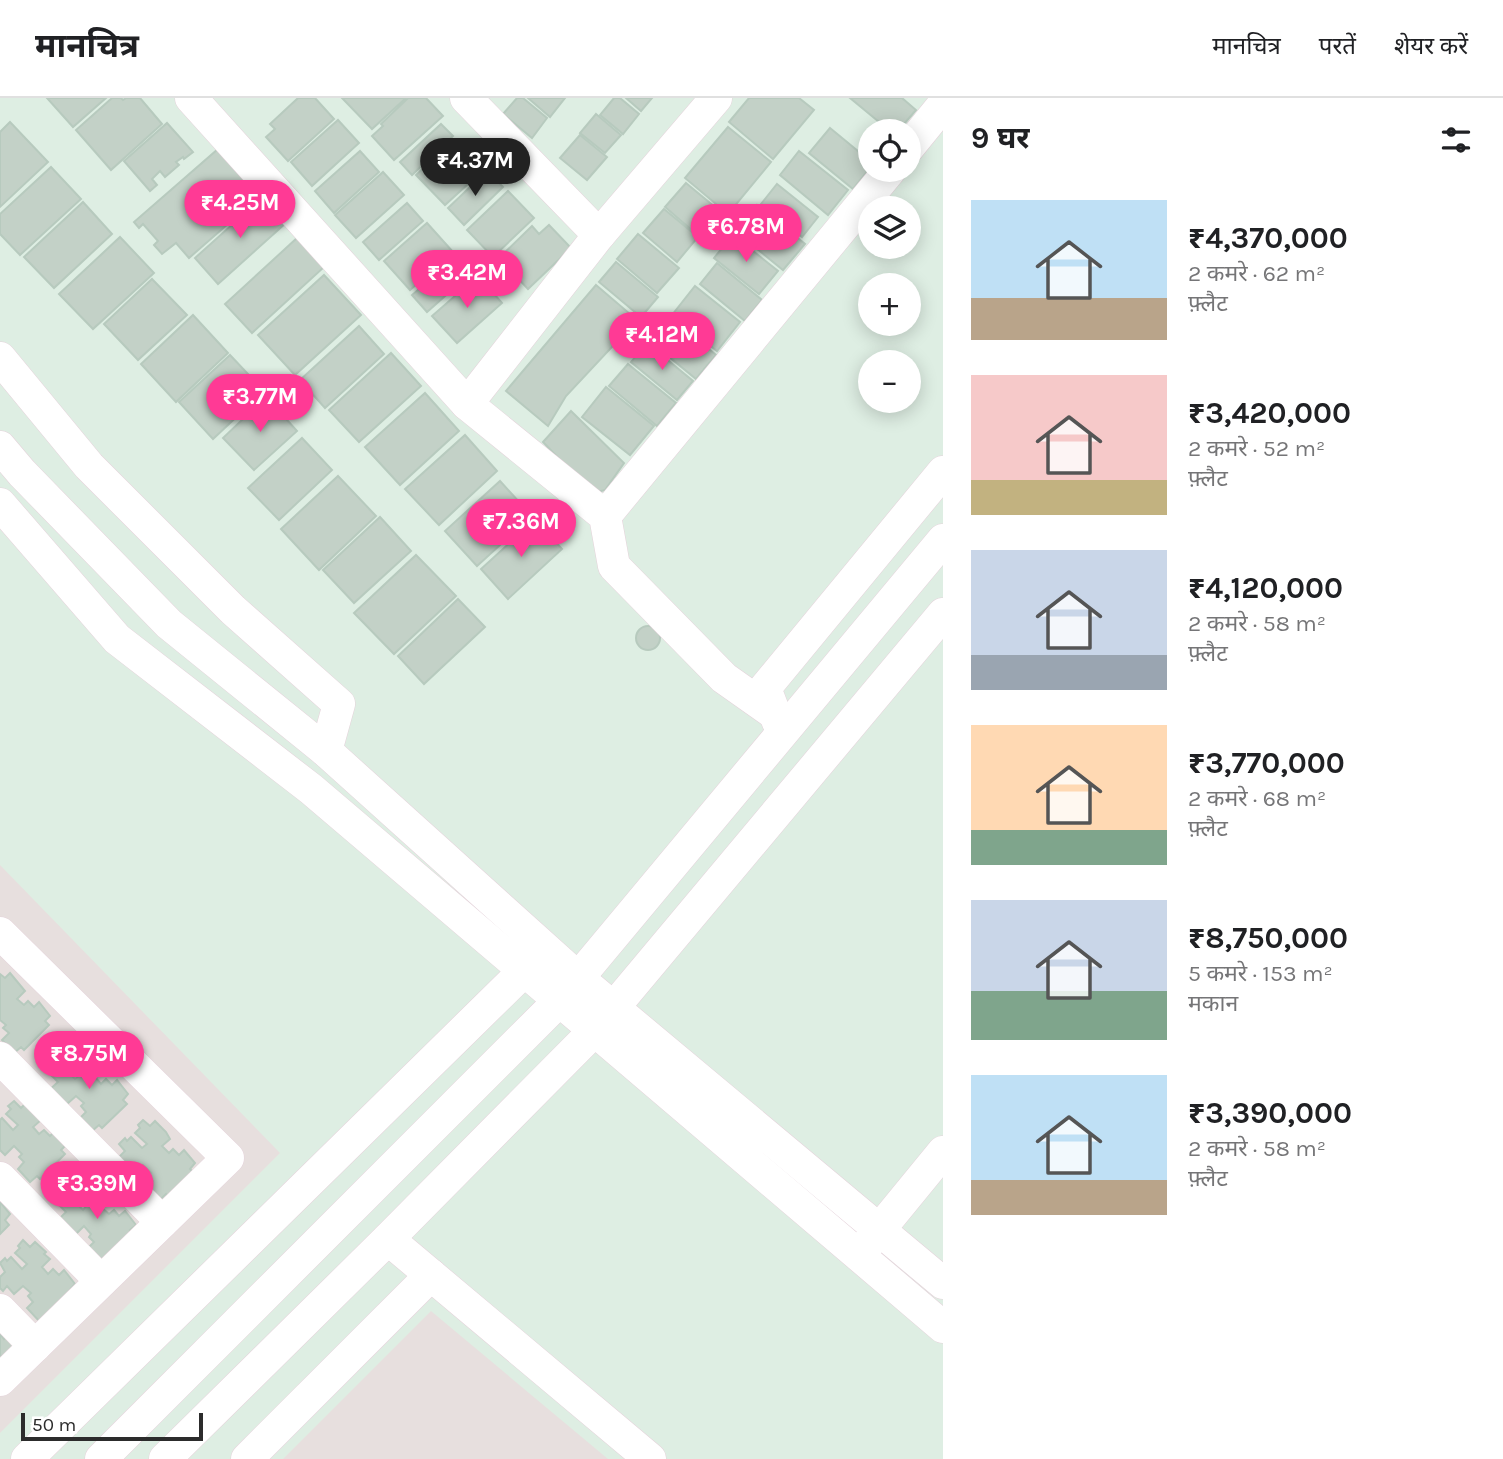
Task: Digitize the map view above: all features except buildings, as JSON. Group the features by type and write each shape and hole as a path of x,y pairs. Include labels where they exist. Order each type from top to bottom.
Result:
{"street":[{"path":"191,98 467,404 605,516 614,566 724,678 779,723"},
{"path":"467,404 599,235 716,98"},
{"path":"480,103 599,235"},
{"path":"921,132 943,105"},
{"path":"605,516 880,182"},
{"path":"0,358 89,466 233,610 339,704 326,751"},
{"path":"0,446 22,473 169,624 326,751 568,989 879,1230 943,1283"},
{"path":"779,723 765,688 943,472"},
{"path":"0,504 117,639 311,789 524,971 568,989"},
{"path":"101,1459 568,989 779,723 943,541"},
{"path":"165,1459 388,1239 604,1019 943,614"},
{"path":"0,933 228,1158 0,1380"},
{"path":"27,1459 524,971"},
{"path":"604,1019 858,1255 943,1327"},
{"path":"0,1058 162,1222"},
{"path":"858,1255 943,1152"},
{"path":"0,1178 101,1281"},
{"path":"388,1239 650,1459"},
{"path":"247,1459 431,1275"},
{"path":"0,1310 35,1346"}],"shaded area":[{"path":"0,865 280,1153 0,1433"},
{"path":"431,1311 608,1459 283,1459"}]}
